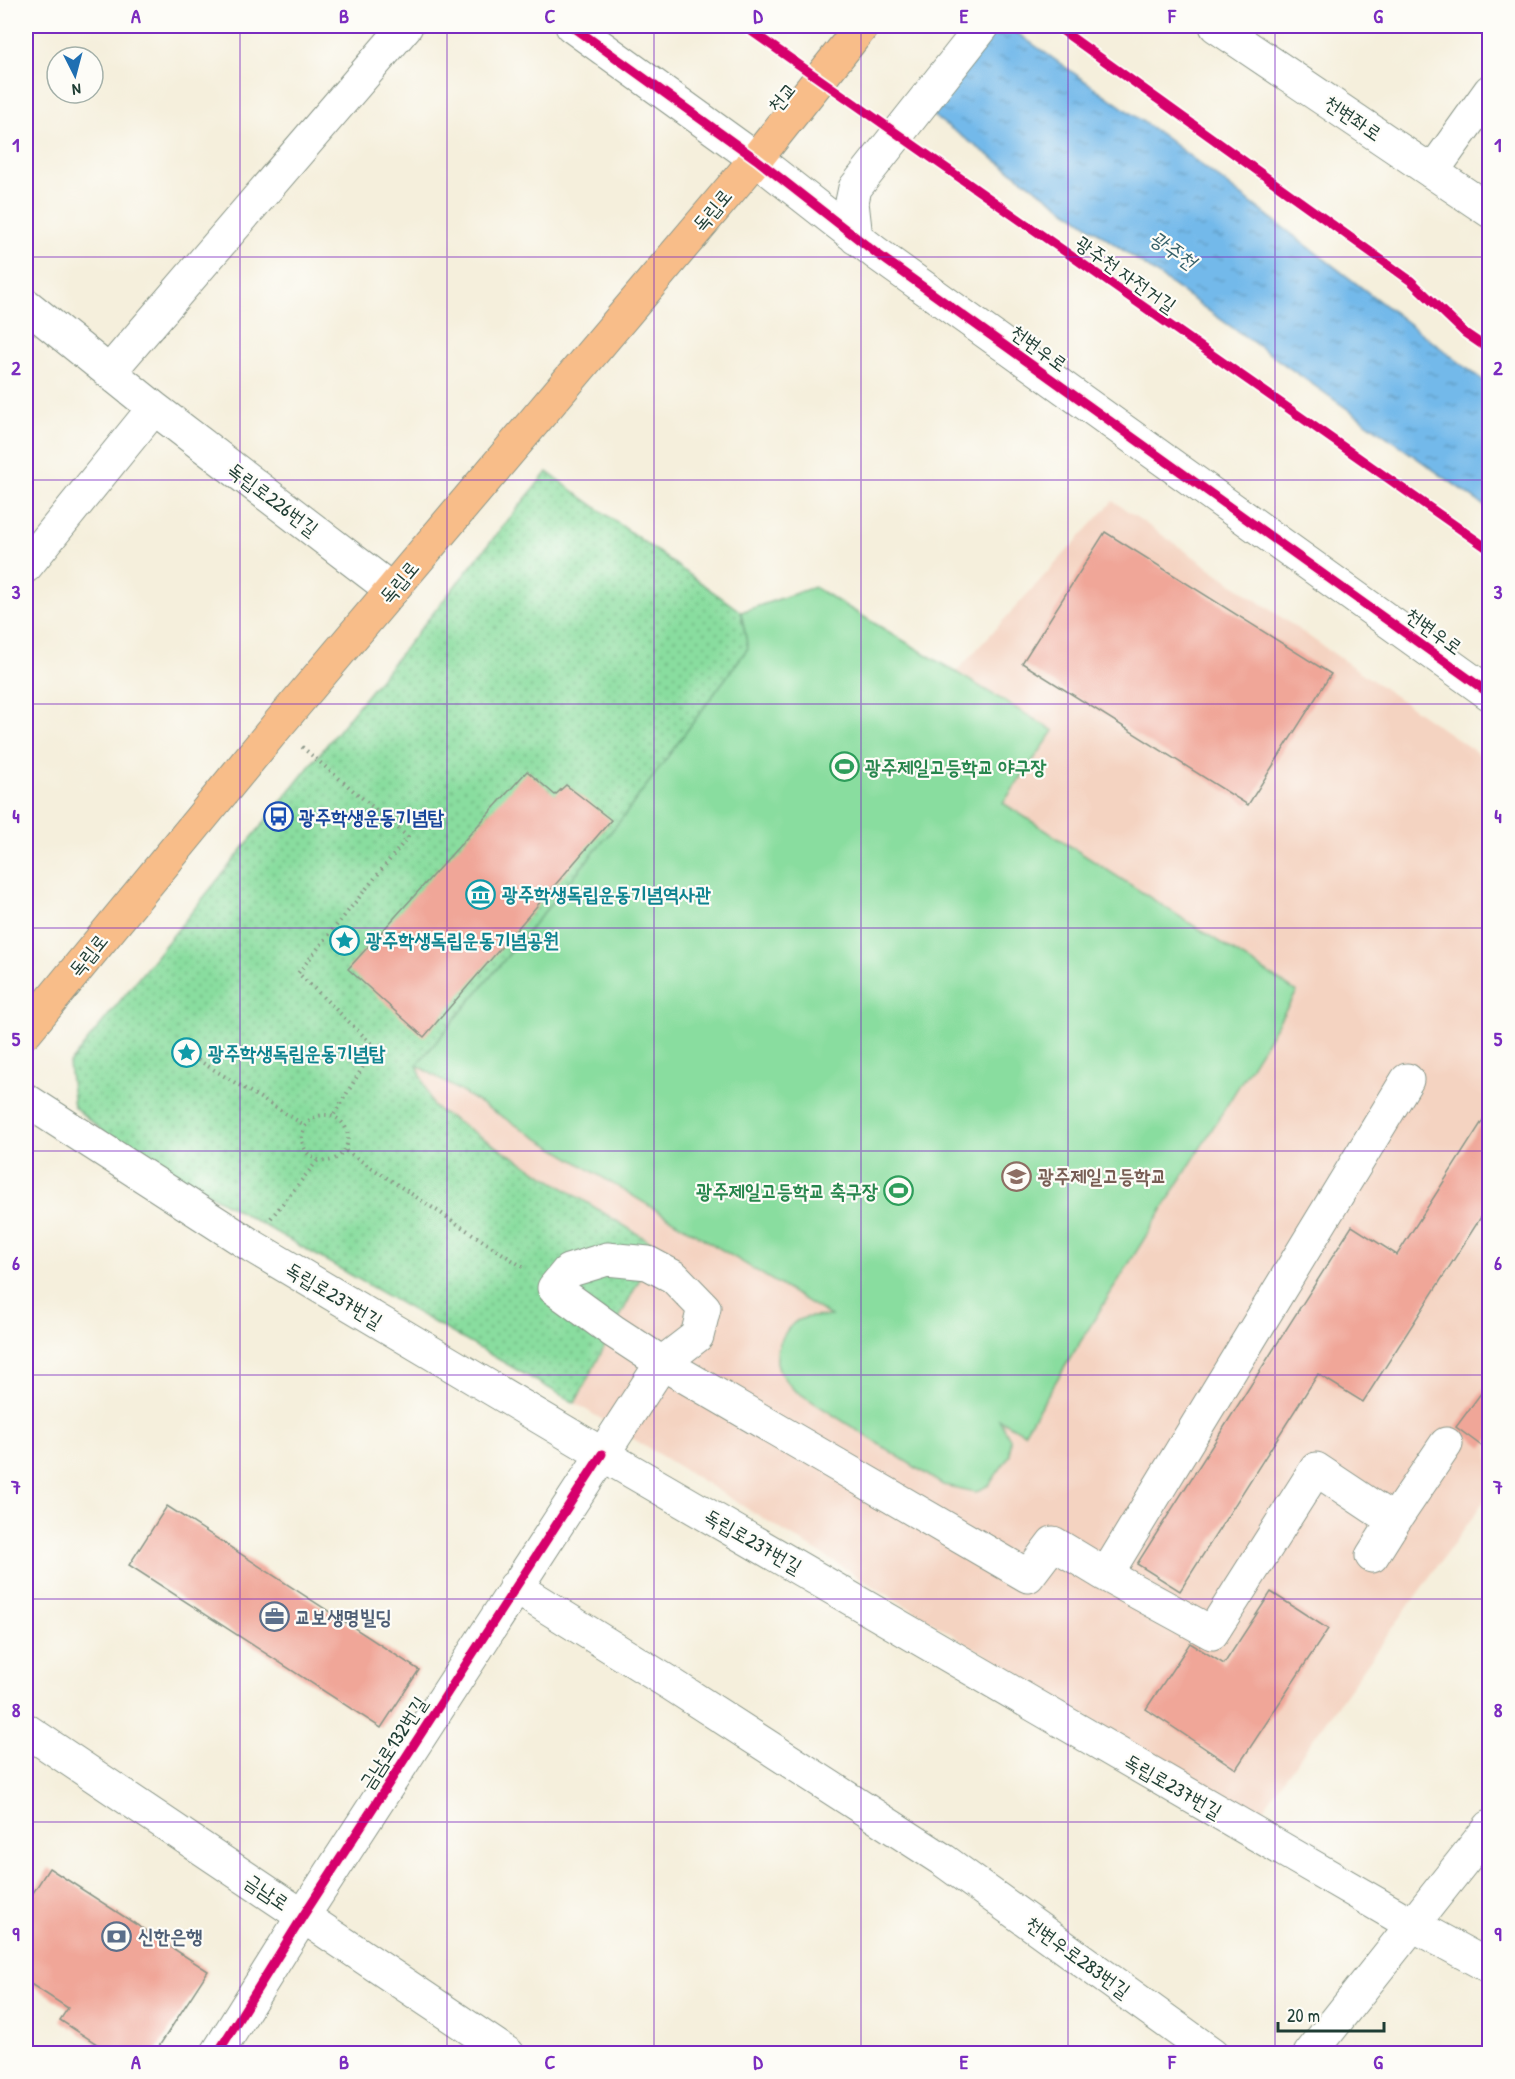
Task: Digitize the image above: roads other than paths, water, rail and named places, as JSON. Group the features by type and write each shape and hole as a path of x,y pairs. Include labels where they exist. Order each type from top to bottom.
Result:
{"main road":[{"name":"천교","path":"765,146 862,26"},
{"name":"독립로","path":"26,1031 276,728 765,146"}],"street":[{"path":"109,372 406,26"},
{"name":"천변우로","path":"572,26 765,146 856,238 1490,694"},
{"path":"856,238 852,202 855,188 983,26"},
{"name":"천변좌로","path":"1216,26 1490,211"},
{"path":"1432,172 1490,92"},
{"name":"독립로226번길","path":"26,305 154,408 392,590"},
{"path":"26,566 154,408"},
{"path":"1106,1575 1407,1080"},
{"name":"독립로237번길","path":"26,1100 252,1246 602,1454 1413,1925 1490,1967"},
{"name":"금남로132번길","path":"217,2054 303,1916 662,1363 697,1336 704,1308 674,1277 648,1263 607,1259 568,1271 554,1288 662,1363"},
{"path":"662,1363 1028,1576 1053,1543 1212,1633 1316,1469 1394,1521"},
{"path":"1372,1556 1446,1444"},
{"name":"천변우로283번길","path":"515,1587 943,1860 1212,2054"},
{"name":"금남로","path":"26,1730 508,2054"},
{"path":"1310,2054 1490,1827"}],"water":[{"name":"광주천","path":"806,26 1007,26 1166,138 1489,385 1489,509"}],"place":[{"name":"광주제일고등학교 야구장","path":"844,767"},
{"name":"광주학생운동기념탑","path":"278,817"},
{"name":"광주학생독립운동기념역사관","path":"481,894"},
{"name":"광주학생독립운동기념공원","path":"345,940"},
{"name":"광주학생독립운동기념탑","path":"187,1053"},
{"name":"광주제일고등학교","path":"1017,1176"},
{"name":"광주제일고등학교 축구장","path":"899,1191"},
{"name":"교보생명빌딩","path":"274,1617"},
{"name":"신한은행","path":"117,1936"}]}
